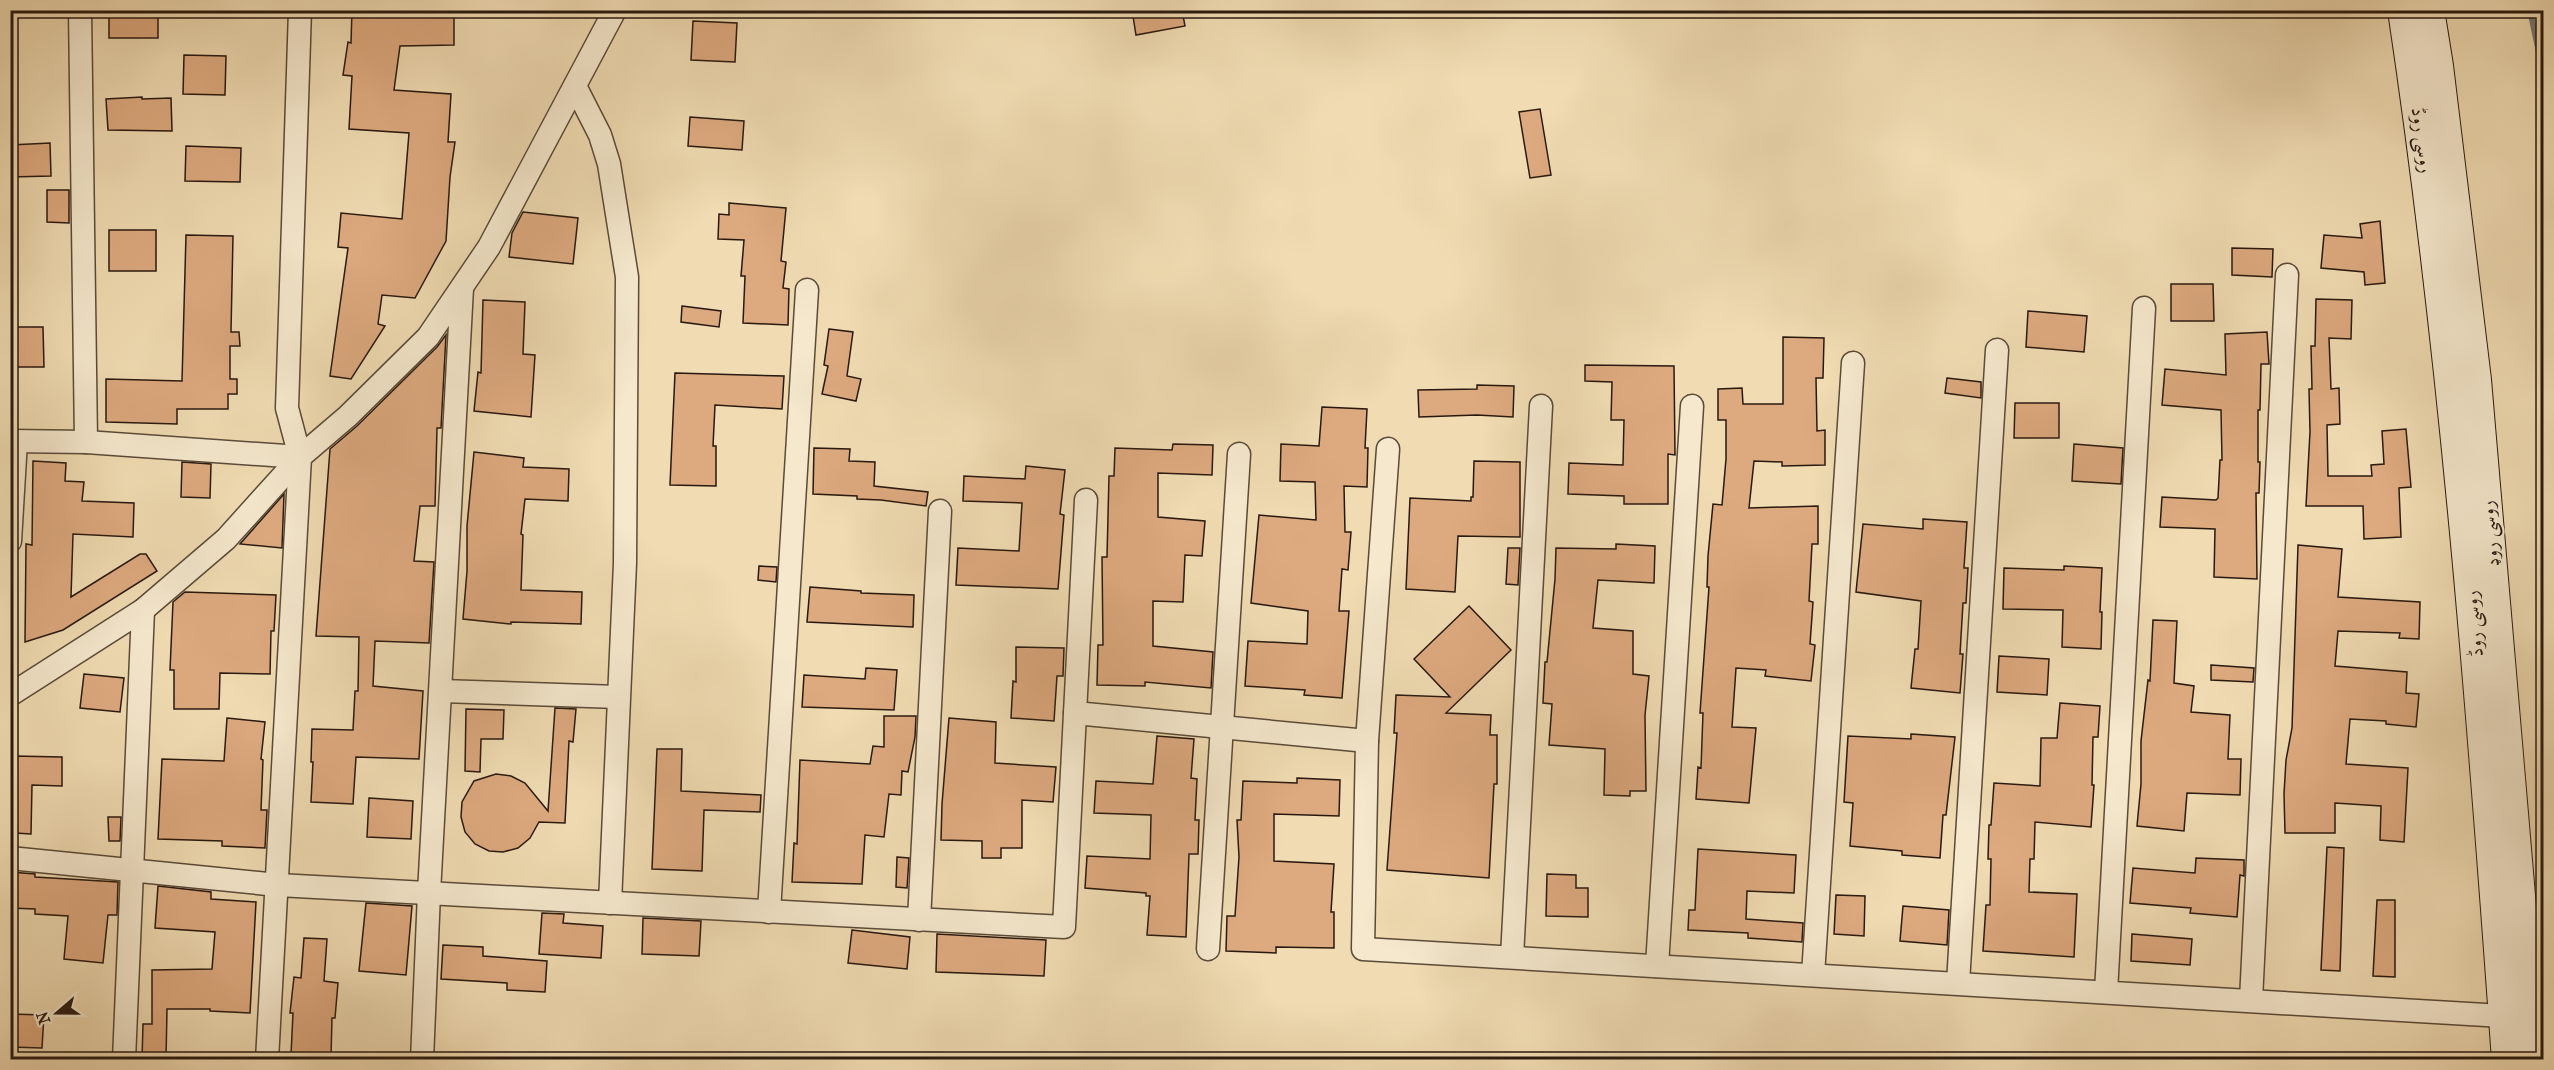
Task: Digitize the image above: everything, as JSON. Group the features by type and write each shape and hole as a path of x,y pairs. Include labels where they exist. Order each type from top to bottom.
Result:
{"main road":[{"name":"روسی روڈ","path":"2404,10 2432,206 2517,1016 2508,1059"},
{"name":"روسی روډ","path":"2428,10 2475,380 2510,766 2517,1016 2533,1059"}],"street":[{"path":"80,10 86,442"},
{"path":"267,1059 300,457 287,408 300,10"},
{"path":"10,695 143,610 225,539 300,457 348,416 428,337 489,247 615,10"},
{"path":"575,86 600,135 609,164 627,277 625,563 610,903"},
{"path":"2252,1000 2288,275"},
{"path":"422,1059 462,286"},
{"path":"769,912 807,290"},
{"path":"2106,992 2144,308"},
{"path":"1958,983 1997,350"},
{"path":"1813,975 1853,363"},
{"path":"1512,957 1541,406"},
{"path":"1657,966 1692,406"},
{"path":"10,542 13,441 86,442 300,457"},
{"path":"1388,448 1367,741 1363,949 2517,1016"},
{"path":"1208,949 1239,454"},
{"path":"10,858 278,885 1064,927 1086,500"},
{"path":"919,920 939,511"},
{"path":"124,1059 134,869 143,610"},
{"path":"441,691 618,697"},
{"path":"1075,713 1367,741"}],"building":[{"path":"109,10 158,10 158,38 109,38"},
{"path":"352,10 454,10 454,45 400,46 394,90 451,94 448,142 455,142 450,177 446,241 415,298 382,295 378,324 385,326 351,379 330,376 348,248 338,247 341,213 402,219 409,133 349,129 352,76 343,75 348,42 351,43"},
{"path":"1132,10 1182,10 1185,26 1136,35"},
{"path":"693,21 737,23 735,62 691,60"},
{"path":"184,55 226,56 225,95 183,94"},
{"path":"142,97 142,99 171,98 172,131 108,130 106,99"},
{"path":"1540,109 1551,175 1530,178 1519,112"},
{"path":"690,117 744,121 742,150 688,146"},
{"path":"50,143 51,176 10,177 10,145"},
{"path":"186,146 241,148 240,182 185,181"},
{"path":"47,190 69,190 69,223 47,222"},
{"path":"729,203 786,208 781,261 786,262 783,288 789,289 788,325 743,323 745,276 741,276 744,240 718,239 719,214 729,215"},
{"path":"523,212 578,218 573,264 509,257 512,233"},
{"path":"2380,221 2385,283 2365,285 2364,272 2321,268 2324,235 2362,238 2360,224"},
{"path":"109,230 156,230 156,271 109,271"},
{"path":"186,235 233,236 231,332 239,332 240,346 230,346 230,379 237,379 237,394 228,394 228,409 177,409 177,424 106,422 106,379 182,381"},
{"path":"2232,248 2273,249 2272,277 2232,275"},
{"path":"2171,284 2213,284 2214,321 2171,321"},
{"path":"2316,299 2352,300 2351,339 2329,338 2331,389 2339,388 2340,424 2327,425 2328,476 2372,476 2371,465 2384,464 2382,431 2406,429 2411,487 2399,488 2401,537 2364,539 2363,506 2306,506 2310,432 2309,389 2312,389 2311,346 2315,346"},
{"path":"483,300 525,302 523,354 535,355 531,417 474,411 478,372 481,373"},
{"path":"682,306 721,311 719,327 681,322"},
{"path":"2028,311 2087,316 2084,352 2026,347"},
{"path":"10,327 43,327 44,367 10,367"},
{"path":"829,329 853,332 847,376 861,379 856,401 822,394 828,366 824,365"},
{"path":"2267,332 2269,364 2261,364 2260,410 2258,410 2258,462 2260,462 2259,493 2256,493 2257,579 2214,577 2215,529 2160,527 2162,497 2216,500 2218,498 2220,460 2222,460 2221,410 2162,405 2165,369 2226,375 2225,334"},
{"path":"446,335 441,428 437,428 435,506 420,506 414,561 434,562 429,643 375,641 373,686 423,691 419,759 356,757 353,804 311,802 312,729 353,730 355,691 358,691 359,637 316,636 330,449 357,426 437,347"},
{"path":"1783,337 1824,338 1823,378 1816,378 1817,431 1825,430 1825,465 1782,466 1782,462 1754,461 1749,508 1818,506 1818,544 1812,544 1809,601 1813,602 1810,644 1815,645 1811,681 1765,676 1766,670 1736,668 1732,727 1756,728 1749,803 1696,799 1698,767 1701,768 1703,713 1700,713 1709,587 1707,587 1708,556 1713,504 1722,505 1726,459 1726,420 1718,420 1718,389 1742,388 1743,404 1783,404"},
{"path":"1585,365 1674,366 1675,455 1668,454 1668,504 1624,504 1624,496 1568,494 1569,463 1623,465 1624,420 1611,420 1612,382 1585,381"},
{"path":"675,373 784,376 782,409 715,405 713,446 716,446 716,486 670,485"},
{"path":"1947,378 1981,382 1981,398 1945,393"},
{"path":"1477,385 1514,386 1513,417 1477,415 1419,417 1418,390 1477,389"},
{"path":"2015,403 2059,403 2059,438 2014,438"},
{"path":"1322,407 1367,409 1365,448 1368,448 1367,487 1344,486 1345,532 1351,532 1348,570 1342,569 1339,611 1349,611 1342,698 1304,695 1305,690 1245,686 1248,641 1307,644 1308,611 1251,603 1259,515 1316,520 1315,482 1280,481 1281,444 1319,446"},
{"path":"1173,444 1213,445 1212,475 1158,473 1158,517 1205,521 1202,556 1185,555 1183,602 1153,601 1153,646 1213,652 1211,688 1145,682 1145,686 1097,685 1098,645 1103,645 1102,557 1107,557 1109,476 1114,476 1115,448 1172,450"},
{"path":"2074,444 2123,448 2121,484 2072,481"},
{"path":"814,448 850,449 849,461 875,462 874,486 928,492 926,506 857,499 857,496 813,494"},
{"path":"474,452 524,458 523,467 569,469 568,501 525,499 521,534 523,535 521,590 582,592 581,624 511,622 511,624 463,619 467,571 467,526"},
{"path":"33,461 66,463 65,481 84,482 82,501 134,503 133,537 73,534 71,597 140,554 146,554 157,571 63,630 25,642 26,544 32,545"},
{"path":"1474,461 1520,462 1520,537 1458,536 1455,592 1406,589 1410,498 1471,501"},
{"path":"182,462 211,464 210,498 181,497"},
{"path":"1026,466 1065,470 1060,514 1064,515 1058,589 956,585 958,548 1019,551 1022,503 963,501 964,476 1025,479"},
{"path":"284,494 282,548 240,544"},
{"path":"1923,519 1967,522 1964,568 1968,568 1966,603 1963,603 1960,693 1911,688 1915,649 1918,649 1921,601 1856,592 1863,524 1923,529"},
{"path":"1616,544 1655,546 1654,583 1598,580 1593,628 1633,631 1633,674 1649,676 1645,715 1646,791 1630,791 1630,796 1604,795 1605,749 1549,745 1552,704 1543,703 1556,548 1616,549"},
{"path":"2298,545 2342,549 2338,597 2420,602 2419,639 2399,638 2400,633 2338,631 2335,666 2407,672 2406,693 2419,694 2416,727 2386,724 2386,721 2350,719 2346,764 2408,768 2404,842 2380,840 2381,806 2335,803 2335,833 2285,833 2284,794 2286,760 2292,728"},
{"path":"1508,548 1520,548 1518,585 1506,584"},
{"path":"759,566 777,567 776,582 758,580"},
{"path":"2064,566 2102,568 2101,649 2062,647 2063,610 2003,609 2004,568 2064,570"},
{"path":"810,587 861,591 861,593 914,595 913,627 807,622"},
{"path":"185,592 276,595 274,631 271,631 270,674 220,673 219,709 174,709 174,670 170,670 173,602"},
{"path":"1469,606 1511,650 1446,713 1491,715 1490,735 1497,735 1497,784 1494,784 1489,878 1387,870 1397,733 1394,733 1396,695 1450,697 1414,659"},
{"path":"2153,620 2177,621 2174,683 2194,686 2191,712 2230,715 2228,759 2241,759 2240,795 2187,793 2184,831 2137,826 2141,784 2141,741 2148,680 2150,681"},
{"path":"1016,647 1064,648 1063,676 1057,676 1054,721 1011,718 1013,681 1016,682"},
{"path":"1999,656 2049,659 2047,695 1997,692"},
{"path":"2211,665 2254,668 2253,682 2211,680"},
{"path":"866,668 897,670 894,710 802,707 804,675 865,679"},
{"path":"84,674 124,678 120,712 80,708"},
{"path":"2060,703 2100,706 2098,737 2093,737 2092,785 2094,785 2091,827 2035,822 2034,859 2030,859 2029,892 2077,894 2074,957 1983,951 1986,905 1990,905 1989,825 1991,825 1994,783 2040,786 2041,738 2057,738"},
{"path":"555,708 576,709 573,742 569,741 565,823 539,822 530,838 518,848 503,852 489,851 475,844 465,832 461,817 462,802 474,781 496,774 511,776 525,783 548,811"},
{"path":"466,709 504,710 503,739 481,739 480,772 465,771"},
{"path":"884,716 916,716 915,737 908,772 902,771 901,795 889,794 884,837 865,835 862,884 792,882 794,843 797,844 800,760 870,764 873,746 884,747"},
{"path":"227,718 265,722 261,759 263,760 261,810 267,810 265,848 222,846 222,841 158,839 162,759 224,761"},
{"path":"949,718 996,722 995,763 1056,767 1053,802 1022,800 1022,848 1001,848 1001,858 982,858 982,841 941,840"},
{"path":"1911,734 1955,737 1946,815 1943,815 1940,858 1902,855 1902,851 1850,846 1853,803 1844,802 1848,736 1911,739"},
{"path":"1157,736 1194,739 1191,778 1197,779 1195,820 1199,820 1198,854 1189,854 1186,937 1147,935 1150,896 1146,896 1146,893 1085,888 1087,856 1150,859 1151,815 1094,813 1096,781 1153,784"},
{"path":"657,749 682,749 681,791 761,795 760,812 704,810 702,871 652,869"},
{"path":"14,756 62,757 62,786 32,785 31,834 15,833 17,785 14,785"},
{"path":"1297,778 1340,780 1339,816 1274,814 1274,861 1334,864 1331,912 1334,912 1334,948 1276,947 1276,953 1226,951 1227,916 1235,916 1239,857 1237,820 1241,820 1243,781 1297,783"},
{"path":"369,798 413,801 411,839 367,837"},
{"path":"108,817 121,817 120,841 109,841"},
{"path":"2327,847 2344,848 2340,971 2321,970"},
{"path":"1698,849 1796,855 1794,893 1747,891 1746,919 1803,923 1802,942 1748,938 1748,933 1688,930 1689,910 1695,910"},
{"path":"897,857 909,858 907,888 896,887"},
{"path":"2196,858 2244,860 2244,876 2240,875 2237,917 2190,913 2191,908 2130,903 2133,868 2195,873"},
{"path":"10,872 35,874 35,877 118,882 117,915 108,915 103,963 64,959 68,916 35,914 35,909 10,908"},
{"path":"1547,874 1576,875 1576,888 1588,888 1588,917 1546,916"},
{"path":"158,886 211,892 211,899 256,902 250,1013 210,1011 210,1009 167,1009 166,1059 142,1059 143,1024 152,1024 152,970 212,969 215,932 155,928"},
{"path":"1836,895 1865,896 1864,936 1834,934"},
{"path":"2377,900 2395,900 2395,977 2373,976"},
{"path":"366,903 412,906 406,975 359,971"},
{"path":"1903,906 1949,910 1947,945 1900,941"},
{"path":"542,913 564,914 563,923 603,926 601,958 539,954"},
{"path":"643,918 701,921 699,956 642,954"},
{"path":"852,930 910,937 907,969 848,963"},
{"path":"937,934 1046,940 1044,976 936,972"},
{"path":"2132,934 2192,939 2190,965 2131,961"},
{"path":"304,938 327,939 324,981 338,983 335,1018 332,1018 331,1057 291,1055 293,1013 290,1013 294,977 301,978"},
{"path":"443,945 483,947 483,956 547,961 545,992 507,990 507,983 441,979"},
{"path":"10,1014 44,1015 42,1048 10,1047"}],"waterway":[{"path":"2530,10 2544,76"}]}
